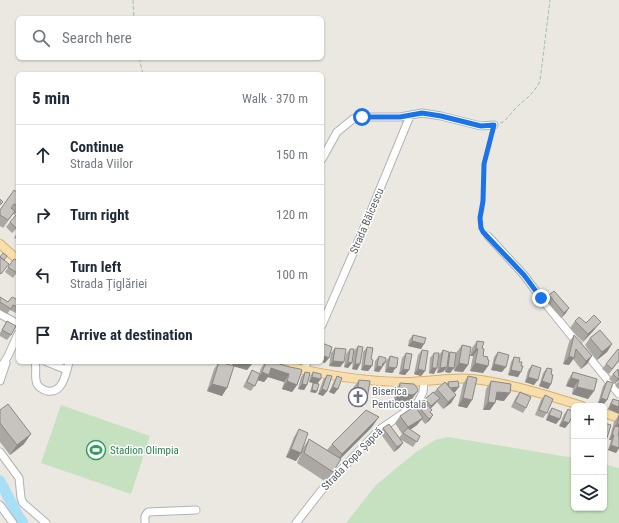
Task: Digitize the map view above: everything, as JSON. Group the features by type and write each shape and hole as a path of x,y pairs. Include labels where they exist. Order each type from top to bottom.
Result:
{"main road":[{"path":"0,244 16,258"},
{"path":"278,364 304,371 387,382 471,379 518,387 572,403"},
{"path":"607,414 619,418"}],"street":[{"path":"324,155 337,132 354,119 362,117 410,116 422,113 481,126 494,125"},
{"name":"Strada Bălcescu","path":"324,320 410,116"},
{"path":"488,236 524,275 619,394"},
{"path":"0,314 16,323"},
{"path":"0,369 16,339"},
{"path":"12,348 16,351"},
{"path":"0,381 8,356"},
{"path":"34,364 38,384 42,389 54,391 61,385 68,364"},
{"path":"52,364 67,370"},
{"path":"304,371 306,364"},
{"name":"Strada Popa Șapcă","path":"296,523 321,491 379,430 417,404 421,399 424,381"},
{"path":"0,452 19,478 21,498 24,503 46,523"},
{"path":"0,505 13,523"},
{"path":"146,523 145,516 148,512 196,510"}],"path":[{"path":"133,0 134,16"},
{"path":"488,236 481,228 480,218 483,201 484,164 494,125 503,122 529,97 536,89 540,81 550,0"},
{"path":"140,60 142,72"}],"green space":[{"name":"Stadion Olimpia","path":"61,405 150,436 131,494 41,463"},
{"path":"448,437 571,458 571,511 607,511 607,465 619,468 619,523 346,523 376,485 416,452 435,440"}],"building":[{"path":"14,190 16,192 16,205 14,204 11,208 15,211 8,220 0,215 0,210"},
{"path":"16,215 16,228 10,222"},
{"path":"3,253 7,256 4,260 0,257"},
{"path":"0,257 9,264 1,274 0,273"},
{"path":"14,259 16,260 16,272 8,267"},
{"path":"554,291 569,308 564,313 549,295"},
{"path":"0,297 8,302 12,297 16,299 16,306 13,305 11,309 0,302"},
{"path":"594,315 601,322 588,334 575,321 579,317 586,323"},
{"path":"7,321 16,326 11,335 2,330"},
{"path":"600,330 612,344 602,352 590,338"},
{"path":"413,335 426,338 424,344 412,341"},
{"path":"574,335 592,356 586,361 576,349 574,358 569,356"},
{"path":"477,341 484,342 482,348 484,349 483,356 488,357 488,366 475,363 478,349 476,348"},
{"path":"324,344 332,347 329,358 324,356"},
{"path":"462,345 471,347 468,365 459,363"},
{"path":"358,346 363,347 360,364 355,364"},
{"path":"367,347 373,348 371,359 373,360 372,366 364,365"},
{"path":"335,348 346,349 344,362 333,361"},
{"path":"350,349 354,349 352,363 348,362"},
{"path":"618,349 619,360 612,369 606,364"},
{"path":"422,350 428,351 425,371 418,369"},
{"path":"443,350 449,352 447,367 440,368"},
{"path":"450,352 456,353 454,368 448,367"},
{"path":"498,352 509,355 506,367 494,364"},
{"path":"406,353 412,354 409,370 403,369"},
{"path":"434,353 439,353 437,368 432,368"},
{"path":"379,356 386,358 382,367 377,366"},
{"path":"390,356 398,358 396,368 388,367"},
{"path":"514,357 520,358 519,362 522,362 521,366 523,366 521,372 511,370"},
{"path":"218,364 234,366 227,388 212,384"},
{"path":"265,364 280,364 302,370 297,385 287,381 289,374 271,368 269,375 262,372"},
{"path":"532,365 541,368 538,380 528,377"},
{"path":"547,368 552,369 551,374 553,375 551,384 542,381"},
{"path":"618,369 619,378 618,379 613,374"},
{"path":"252,370 260,374 255,386 247,382"},
{"path":"305,372 310,373 307,385 302,384"},
{"path":"313,372 321,374 321,379 312,377"},
{"path":"573,372 597,379 594,391 577,387 579,380 571,378"},
{"path":"327,375 332,376 327,391 322,389"},
{"path":"337,376 342,378 338,389 333,387"},
{"path":"468,376 477,378 472,400 463,398"},
{"path":"359,380 370,381 367,399 356,398"},
{"path":"458,381 459,387 449,387 448,382"},
{"path":"491,381 511,384 510,393 497,392 495,403 488,402"},
{"path":"607,381 613,383 607,400 601,398"},
{"path":"445,382 456,395 448,402 437,389"},
{"path":"313,383 319,384 317,391 312,390"},
{"path":"400,383 414,384 418,389 417,392 413,395 399,393"},
{"path":"433,392 440,398 431,406 425,399"},
{"path":"520,392 531,397 526,408 515,402"},
{"path":"545,395 553,399 547,413 539,410"},
{"path":"613,399 619,401 619,407 611,404"},
{"path":"423,400 432,410 430,412 433,415 429,419 417,405"},
{"path":"8,404 31,434 17,445 0,423 0,410"},
{"path":"415,406 423,418 408,427 400,416"},
{"path":"552,408 562,412 560,419 549,415"},
{"path":"568,409 571,410 571,419 569,423 563,421"},
{"path":"366,410 379,417 342,454 332,444"},
{"path":"389,424 403,443 397,447 383,428"},
{"path":"607,424 611,425 607,438"},
{"path":"615,426 619,427 619,448 611,445"},
{"path":"408,428 420,436 417,442 403,433"},
{"path":"299,429 308,433 301,453 291,449"},
{"path":"309,439 341,459 333,472 304,453"}],"waterway":[{"path":"0,481 23,523"}],"place":[{"name":"Biserica Penticostală","path":"358,397"},
{"name":"Stadion Olimpia","path":"96,450"}],"route":[{"path":"362,117 400,117 422,113 481,126 494,125 484,164 483,201 480,218 481,228 483,232 524,275 541,298"}]}
